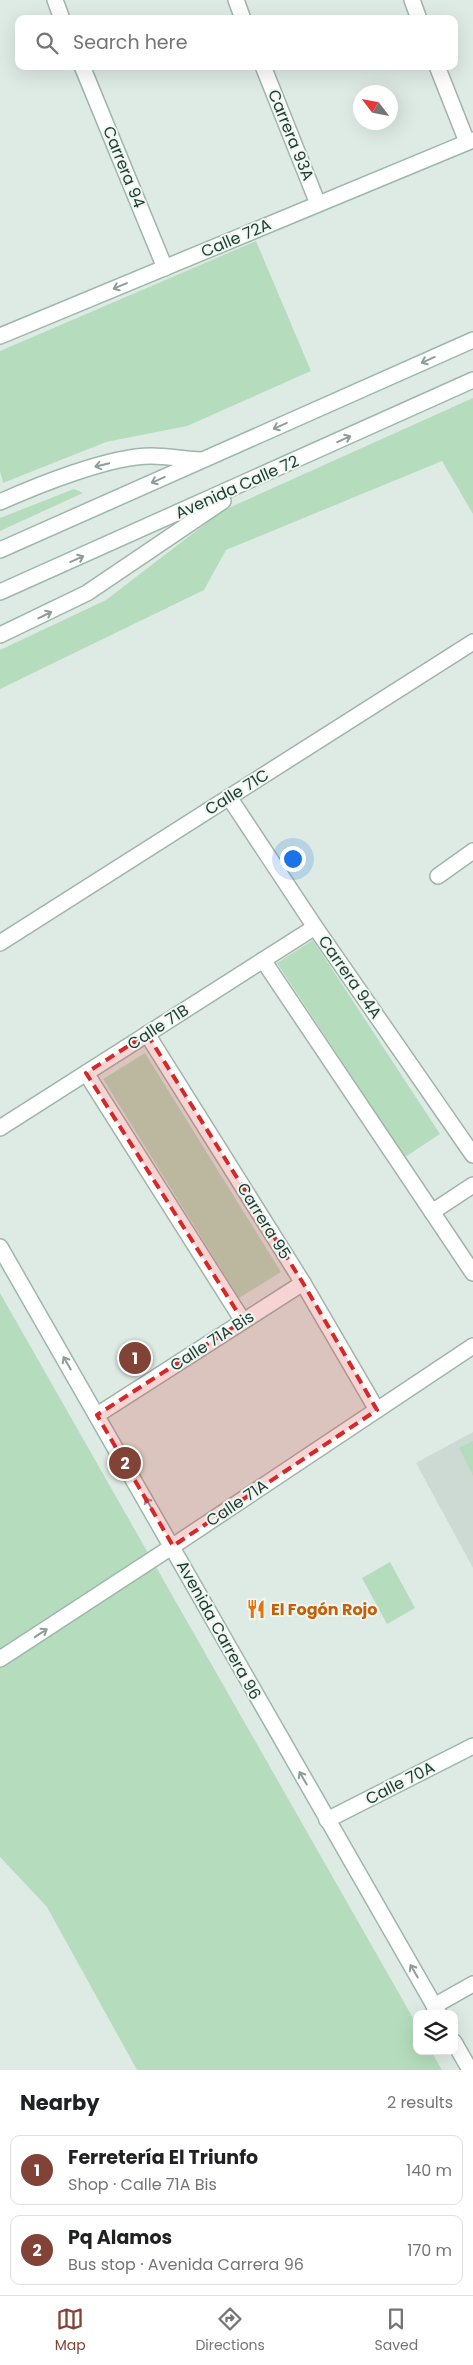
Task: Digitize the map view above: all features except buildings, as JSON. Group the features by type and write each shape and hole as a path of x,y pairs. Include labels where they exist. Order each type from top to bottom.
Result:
{"street":[{"path":"55,0 61,15"},
{"path":"236,0 242,15"},
{"path":"412,0 418,15"},
{"name":"Carrera 94","path":"84,70 165,268"},
{"name":"Carrera 93A","path":"265,70 318,204"},
{"path":"439,70 470,141"},
{"name":"Calle 72A","path":"2,331 165,268 470,141"},
{"path":"0,550 473,340"},
{"name":"Avenida Calle 72","path":"0,592 252,481 473,380"},
{"path":"0,502 20,493 98,466 128,459 150,456 202,460"},
{"path":"0,635 44,616 87,593 252,481"},
{"name":"Calle 71C","path":"0,942 473,642"},
{"name":"Carrera 94A","path":"229,797 473,1155"},
{"path":"438,876 473,851"},
{"name":"Calle 71B","path":"0,1128 316,927"},
{"path":"263,960 473,1273"},
{"name":"Carrera 95","path":"147,1034 303,1283 377,1410"},
{"path":"86,1074 243,1321"},
{"path":"432,1212 473,1185"},
{"name":"Avenida Carrera 96","path":"0,1247 173,1546 436,2010"},
{"name":"Calle 71A Bis","path":"97,1415 303,1283"},
{"name":"Calle 71A","path":"0,1659 473,1346"},
{"name":"Calle 70A","path":"327,1820 473,1746"},
{"path":"436,2010 473,1984"},
{"path":"458,2049 470,2070"}],"highlighted area":[{"path":"147,1034 303,1283 377,1410 173,1546 97,1415 243,1321 86,1073"}],"shaded area":[{"path":"473,1432 473,1568 416,1463"}],"green space":[{"path":"256,241 311,371 187,426 106,442 3,483 0,471 0,351"},
{"path":"473,398 473,514 442,461 226,550 204,590 0,689 0,650 106,600 222,511"},
{"path":"74,489 83,493 0,531 0,518"},
{"path":"313,940 440,1134 405,1157 277,963"},
{"path":"145,1053 281,1272 239,1298 103,1079"},
{"path":"0,1293 413,2018 413,2055 433,2055 442,2070 137,2070 47,1907 0,1857"},
{"path":"473,1441 473,1476 459,1448"},
{"path":"390,1562 415,1608 387,1624 362,1578"}],"place":[{"name":"Ferretería El Triunfo","path":"135,1358"},
{"name":"Pq Alamos","path":"125,1463"},
{"name":"El Fogón Rojo","path":"256,1609"}]}
